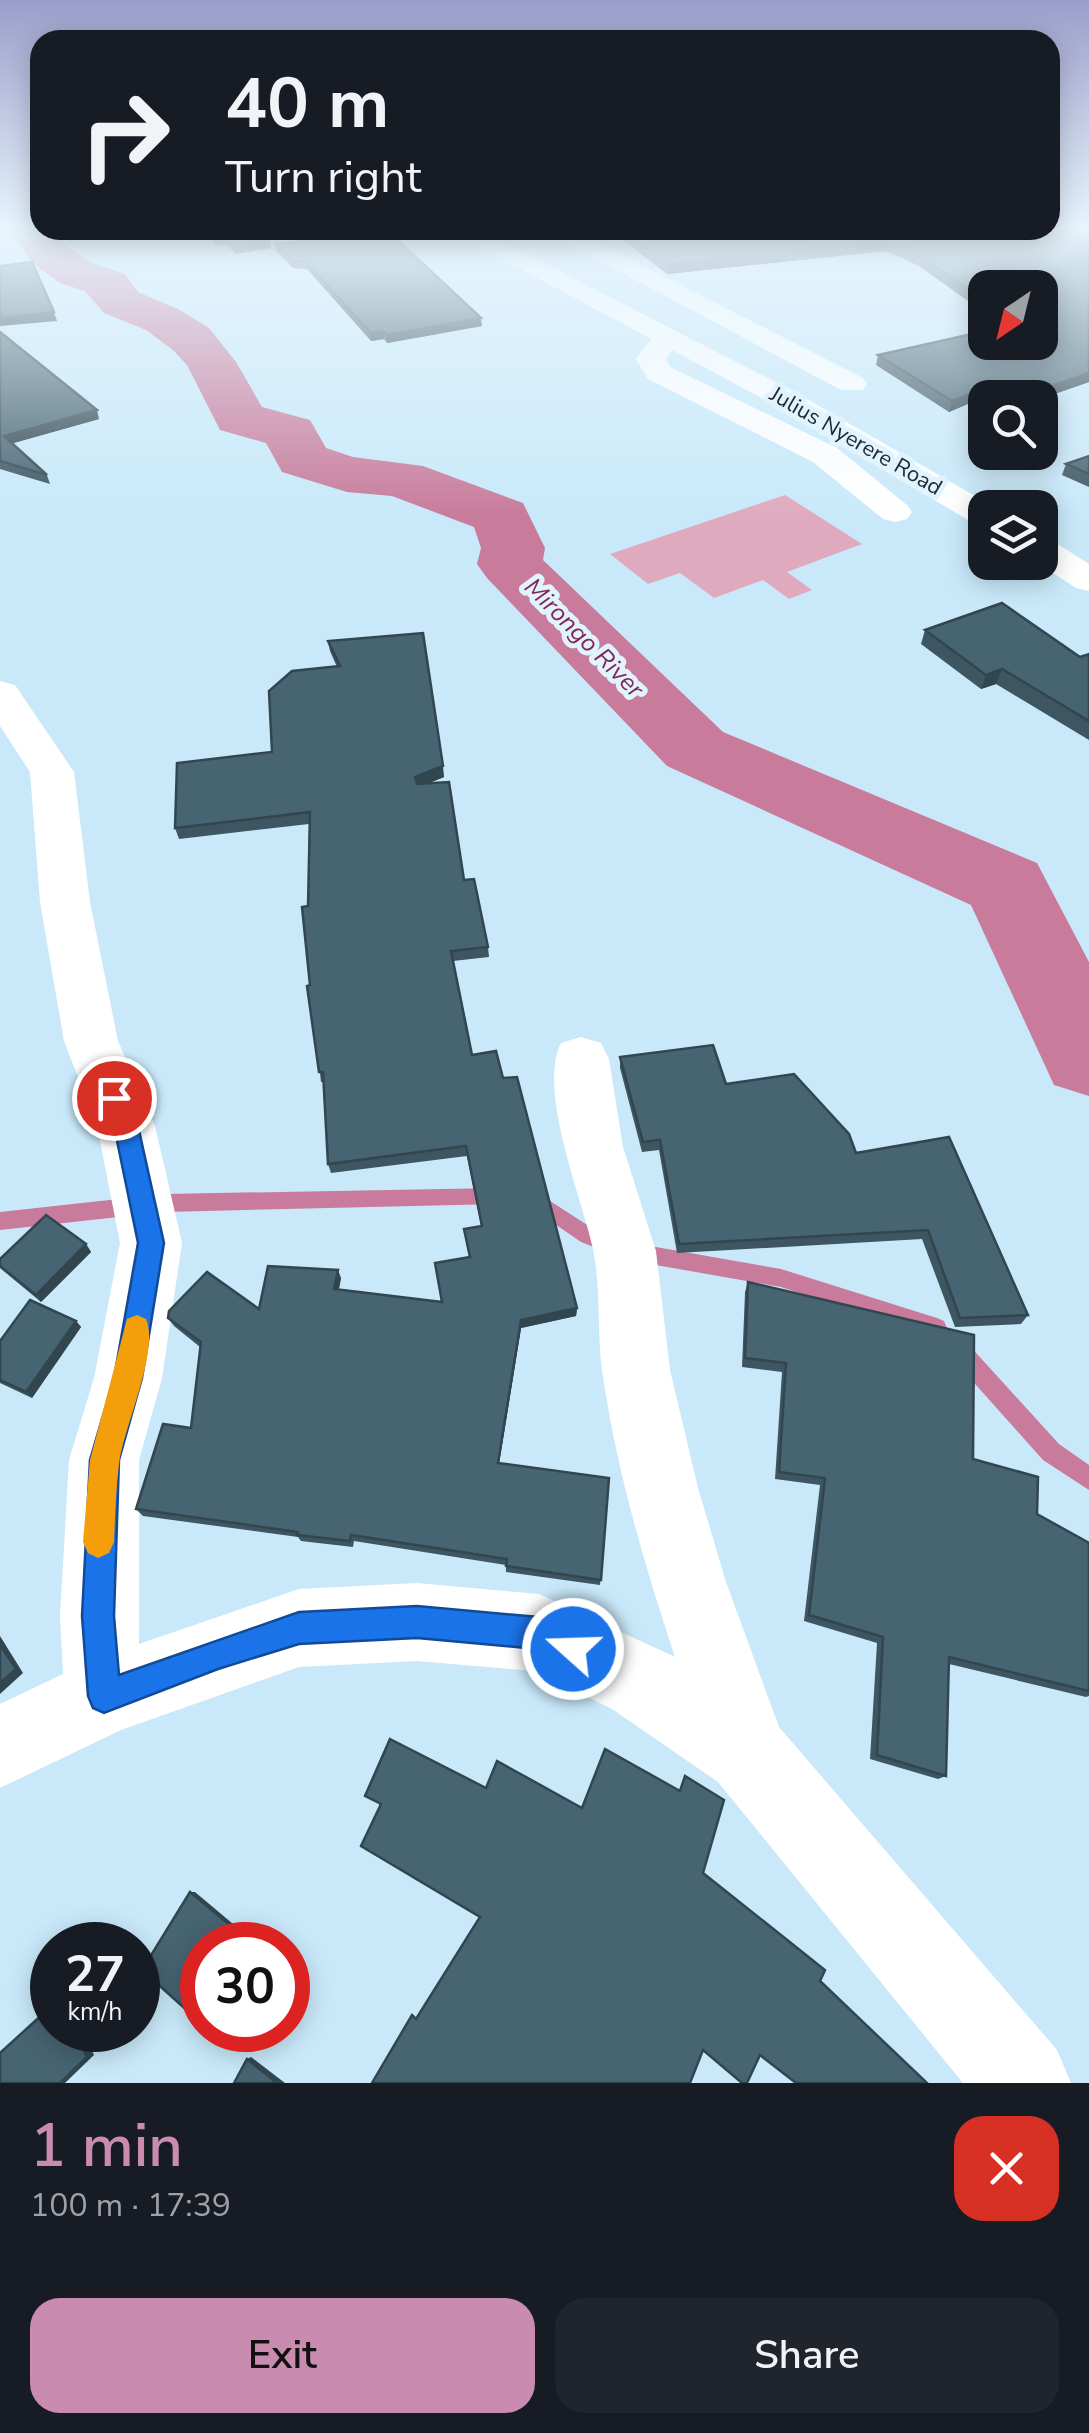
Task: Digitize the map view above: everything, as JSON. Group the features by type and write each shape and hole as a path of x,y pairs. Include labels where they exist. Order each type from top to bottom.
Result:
{"main road":[{"name":"Julius Nyerere Road","path":"636,322 782,398 968,506"},
{"path":"732,322 852,384"},
{"path":"666,338 652,359 658,373 825,455 896,512"},
{"path":"782,398 885,376"},
{"path":"1058,560 1089,580"},
{"path":"0,694 52,772 66,902 91,1041 126,1126 151,1243 128,1378 104,1460 98,1616 104,1696"},
{"path":"581,1059 593,1148 625,1251 636,1370 662,1488 688,1582 748,1753"},
{"path":"0,1746 104,1696 218,1653 299,1628 434,1623 539,1633 640,1681 748,1753 1024,2083"}],"shaded area":[{"path":"785,495 862,544 787,572 812,590 789,599 763,580 714,598 680,573 648,584 610,554"}],"building":[{"path":"361,322 458,322 387,335 383,331 371,333"},
{"path":"1058,322 1089,322 1089,373 1058,384 1058,380 968,380 968,395 952,401 878,355 968,335 968,360 1058,360"},
{"path":"0,332 97,410 4,436 47,475 0,461"},
{"path":"1089,456 1089,474 1066,464"},
{"path":"1002,603 1080,657 1089,654 1089,721 1002,669 986,675 925,630"},
{"path":"423,633 443,766 415,777 417,784 449,782 464,880 474,879 488,947 451,951 472,1055 496,1051 503,1078 517,1077 577,1308 521,1320 498,1463 609,1478 601,1580 506,1566 507,1559 351,1535 350,1541 297,1535 298,1532 136,1509 163,1424 191,1428 201,1342 168,1318 169,1311 207,1272 259,1309 268,1266 338,1270 334,1289 442,1302 435,1263 470,1257 464,1229 482,1226 466,1146 328,1164 323,1072 319,1072 307,986 310,985 302,907 308,906 310,812 175,828 177,763 272,752 269,691 292,671 340,666 328,641"},
{"path":"713,1045 726,1084 794,1074 849,1134 856,1153 949,1137 1028,1315 960,1318 928,1230 679,1244 660,1140 643,1142 620,1057"},
{"path":"46,1215 86,1244 36,1295 0,1266 0,1259"},
{"path":"748,1282 974,1335 973,1459 1038,1477 1037,1514 1089,1543 1089,1691 949,1657 946,1776 877,1755 883,1637 809,1615 825,1478 779,1472 786,1363 745,1358"},
{"path":"30,1300 76,1321 26,1392 0,1380 0,1341"},
{"path":"0,1645 16,1669 0,1683"},
{"path":"390,1739 486,1788 497,1761 582,1808 605,1749 680,1791 685,1776 724,1800 703,1873 825,1970 820,1981 927,2083 796,2083 760,2055 747,2083 742,2083 703,2050 690,2083 372,2083 412,2015 416,2019 480,1917 361,1846 381,1804 365,1796"},
{"path":"190,1892 226,1922 180,1922 180,2004 160,1986 160,1941"},
{"path":"30,2026 30,2052 85,2052 87,2057 60,2083 0,2083 0,2053"},
{"path":"247,2059 277,2083 234,2083"}],"waterway":[{"name":"Mirongo River","path":"167,322 201,350 240,418 290,432 303,460 347,474 402,479 501,516 513,548 510,564 695,749 1006,885 1089,1057"},
{"path":"0,1221 164,1203 498,1196"},
{"path":"533,1198 588,1236 609,1244"},
{"path":"633,1252 781,1278 937,1328"},
{"path":"959,1350 1051,1452 1089,1479"}],"slow traffic":[{"path":"98,1542 104,1460 128,1378 137,1328"}],"route":[{"path":"114,1098 126,1126 151,1243 128,1378 104,1460 98,1616 104,1696 218,1653 299,1628 417,1622 539,1633 573,1649"}]}
